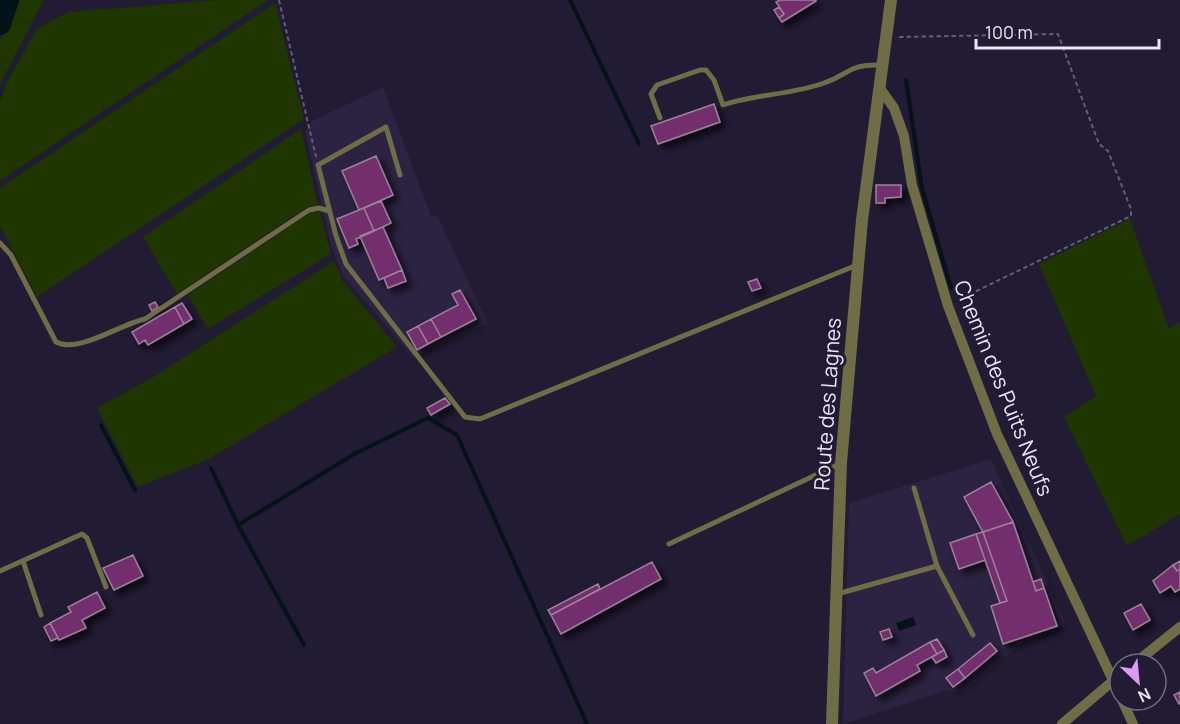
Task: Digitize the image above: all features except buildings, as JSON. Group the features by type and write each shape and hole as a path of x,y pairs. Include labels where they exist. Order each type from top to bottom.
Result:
{"street":[{"name":"Route des Lagnes","path":"832,724 834,595 841,463 858,265 891,0"},
{"name":"Chemin des Puits Neufs","path":"879,87 894,108 904,136 912,185 948,306 1006,455 1108,660"},
{"path":"1149,652 1180,627"},
{"path":"1062,724 1108,686"}],"lane":[{"path":"660,118 651,94 657,86 700,70 706,70 714,80 723,105 739,99 773,96 826,83 851,68 883,65"},
{"path":"400,175 386,127 318,165 329,211 346,264 465,417 480,418 858,265"},
{"path":"0,243 11,255 56,342 66,348 79,345 127,323 145,319 309,210 319,208 329,211"},
{"path":"669,544 841,463"},
{"path":"914,488 937,566 973,635"},
{"path":"0,571 82,534 87,538 106,587"},
{"path":"23,561 41,615"},
{"path":"834,595 937,566"}],"path":[{"path":"279,0 318,165"},
{"path":"886,37 1058,34 1099,144 1108,151 1131,209 1131,216 948,306"}],"shaded area":[{"path":"383,87 431,216 437,215 488,324 413,357 343,276 331,246 305,132 312,121"},
{"path":"991,459 1066,624 1018,646 963,692 945,691 843,724 849,503"},
{"path":"913,617 916,625 899,631 896,623"}],"green space":[{"path":"14,0 44,0 0,85 0,40"},
{"path":"220,0 268,0 0,181 0,101 5,85 37,29 68,12"},
{"path":"275,3 304,119 37,297 0,226 0,188"},
{"path":"301,129 318,205 307,207 177,294 143,237"},
{"path":"320,212 331,254 208,329 188,295 310,213"},
{"path":"1130,219 1169,329 1180,322 1180,514 1127,546 1064,417 1096,396 1039,264"},
{"path":"334,261 343,281 397,347 209,459 138,487 97,408 155,376"}],"waterway":[{"path":"0,24 8,0"},
{"path":"570,0 639,144"},
{"path":"906,80 922,188 951,288"},
{"path":"211,468 238,525 356,453 428,418 457,435 587,724"},
{"path":"101,425 135,490"},
{"path":"238,525 304,645"}]}
